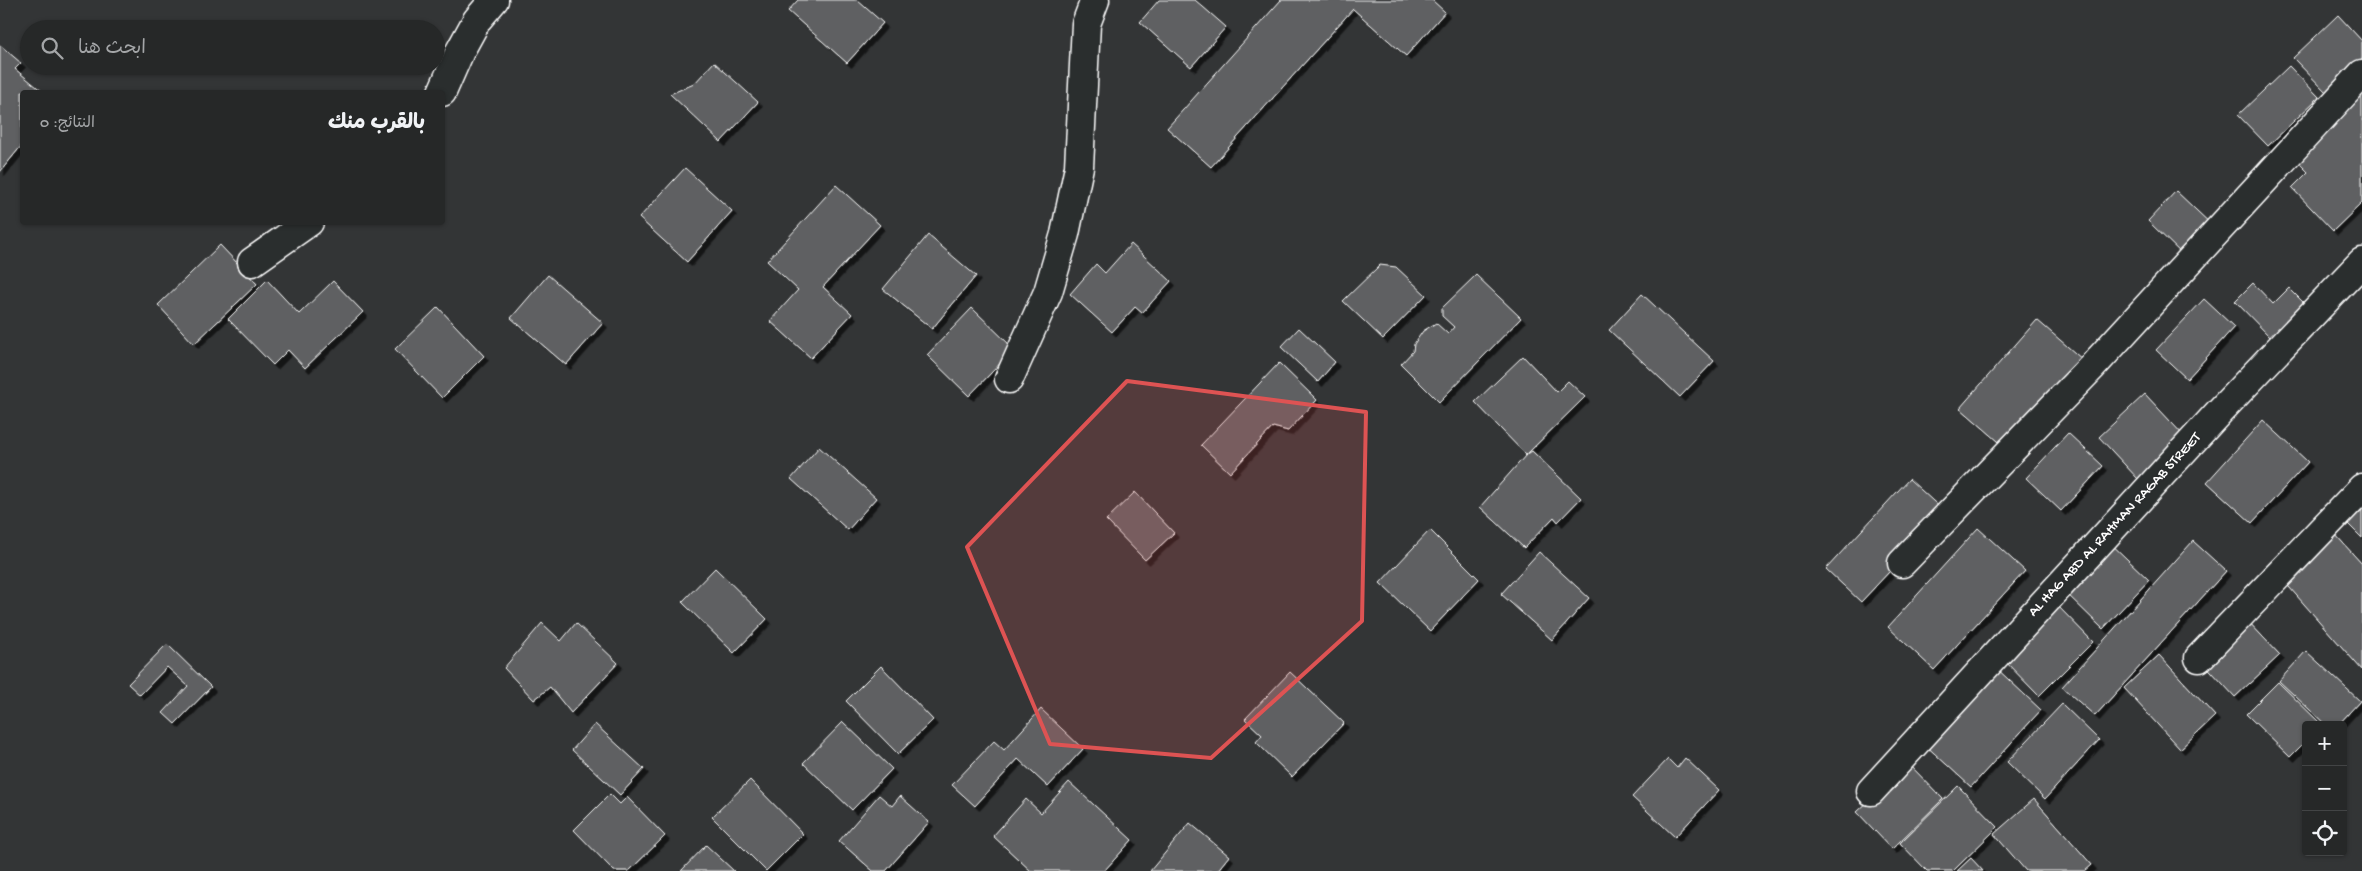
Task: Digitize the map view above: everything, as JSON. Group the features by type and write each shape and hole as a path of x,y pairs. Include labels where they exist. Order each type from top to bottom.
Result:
{"street":[{"path":"443,90 460,51 477,20 494,0"},
{"path":"1009,379 1048,292 1066,234 1079,167 1086,24 1096,0"},
{"path":"1902,563 2098,360 2362,74"},
{"path":"252,262 305,225"},
{"name":"AL HAG ABD AL RAHMAN RAGAB STREET","path":"1871,791 2213,419 2362,262"},
{"path":"2199,658 2362,488"}],"highlighted area":[{"path":"1127,381 1366,412 1362,621 1211,758 1050,744 967,547"}],"building":[{"path":"798,0 857,0 883,23 847,63 788,11"},
{"path":"1159,0 1195,0 1226,27 1191,67 1140,22"},
{"path":"1281,0 1432,0 1445,12 1406,56 1353,9 1211,167 1167,128"},
{"path":"2338,15 2362,41 2362,64 2329,95 2293,58"},
{"path":"0,45 20,62 15,69 20,75 41,90 20,90 20,147 0,172"},
{"path":"714,62 758,102 721,142 670,94 694,84"},
{"path":"2289,66 2319,97 2268,146 2238,115"},
{"path":"2362,92 2362,203 2333,231 2292,188 2308,172 2294,158"},
{"path":"685,168 732,211 687,262 639,218"},
{"path":"836,185 880,225 823,287 852,314 811,358 770,321 798,290 767,261"},
{"path":"2176,191 2215,228 2186,258 2148,221"},
{"path":"928,235 976,276 932,329 883,289"},
{"path":"1131,244 1171,281 1142,313 1135,307 1112,332 1070,294 1096,264 1105,273"},
{"path":"220,245 257,284 194,344 158,305"},
{"path":"1380,265 1396,267 1426,295 1383,339 1343,301"},
{"path":"548,275 603,323 566,365 511,318"},
{"path":"1476,275 1521,318 1439,402 1401,364 1413,351 1414,344 1423,331 1436,323 1448,334 1454,327 1442,316 1442,308"},
{"path":"267,280 299,314 333,281 363,312 305,368 288,350 273,365 228,319"},
{"path":"2253,283 2273,304 2289,288 2310,309 2271,338 2235,301"},
{"path":"1642,294 1714,361 1680,397 1609,330"},
{"path":"2204,299 2234,327 2187,379 2156,350"},
{"path":"438,307 484,356 442,398 395,349"},
{"path":"972,308 1014,349 969,396 927,355"},
{"path":"2037,320 2083,360 2006,448 1960,408"},
{"path":"1299,328 1335,362 1318,382 1281,347"},
{"path":"1523,356 1557,392 1568,381 1585,397 1526,455 1475,402"},
{"path":"1279,363 1317,400 1288,431 1273,427 1230,473 1201,445"},
{"path":"2145,394 2184,436 2138,479 2099,437"},
{"path":"2263,420 2308,462 2252,523 2207,482"},
{"path":"2068,433 2103,466 2061,511 2026,478"},
{"path":"819,447 876,498 848,530 791,479"},
{"path":"1532,451 1581,498 1558,522 1554,517 1524,548 1480,507 1526,455"},
{"path":"1909,479 1945,512 1861,602 1826,569"},
{"path":"2362,491 2362,538 2339,515"},
{"path":"1135,492 1174,533 1145,560 1106,520"},
{"path":"1978,528 2025,571 1934,670 1888,627"},
{"path":"1430,530 1479,579 1430,631 1380,583"},
{"path":"2334,533 2362,564 2362,670 2282,579"},
{"path":"2106,539 2149,580 2103,629 2061,588"},
{"path":"2193,541 2226,571 2095,716 2062,687"},
{"path":"1539,552 1589,598 1552,640 1501,594"},
{"path":"715,568 767,619 734,653 682,602"},
{"path":"2055,603 2093,642 2039,696 2001,657"},
{"path":"2245,618 2280,655 2235,697 2200,659"},
{"path":"542,623 561,641 576,623 618,663 571,713 550,687 534,700 504,668"},
{"path":"167,644 211,687 175,724 163,713 188,686 167,667 140,695 128,684"},
{"path":"2306,651 2360,701 2342,721 2322,721 2279,681"},
{"path":"2159,655 2215,716 2180,749 2124,688"},
{"path":"1993,665 2041,710 1971,787 1922,742"},
{"path":"881,666 933,720 898,754 846,701"},
{"path":"1290,672 1344,723 1292,777 1256,742 1262,735 1245,719"},
{"path":"2278,682 2318,721 2302,721 2302,745 2290,757 2246,714"},
{"path":"2062,704 2099,740 2045,799 2007,762"},
{"path":"1041,709 1083,749 1048,787 1018,759 975,806 952,785 994,741 1004,750"},
{"path":"843,722 892,769 852,810 803,763"},
{"path":"595,724 644,769 620,795 572,750"},
{"path":"1685,758 1719,790 1675,837 1632,797 1668,759 1677,768"},
{"path":"1906,761 1943,799 1892,849 1857,812 1883,788 1889,793 1897,786 1889,778"},
{"path":"750,780 803,834 766,871 712,817"},
{"path":"1069,782 1132,840 1104,871 1031,871 993,836 1026,799 1041,813"},
{"path":"1958,786 1998,827 1953,871 1927,871 1900,843"},
{"path":"610,794 620,804 627,797 665,836 629,871 614,871 574,830"},
{"path":"879,795 892,806 900,796 929,822 886,871 873,871 839,841"},
{"path":"2034,799 2092,865 2085,871 2026,871 1994,834"},
{"path":"1190,823 1229,856 1217,871 1150,871"},
{"path":"706,845 734,871 681,871"},
{"path":"1971,858 1983,871 1957,871"}]}
